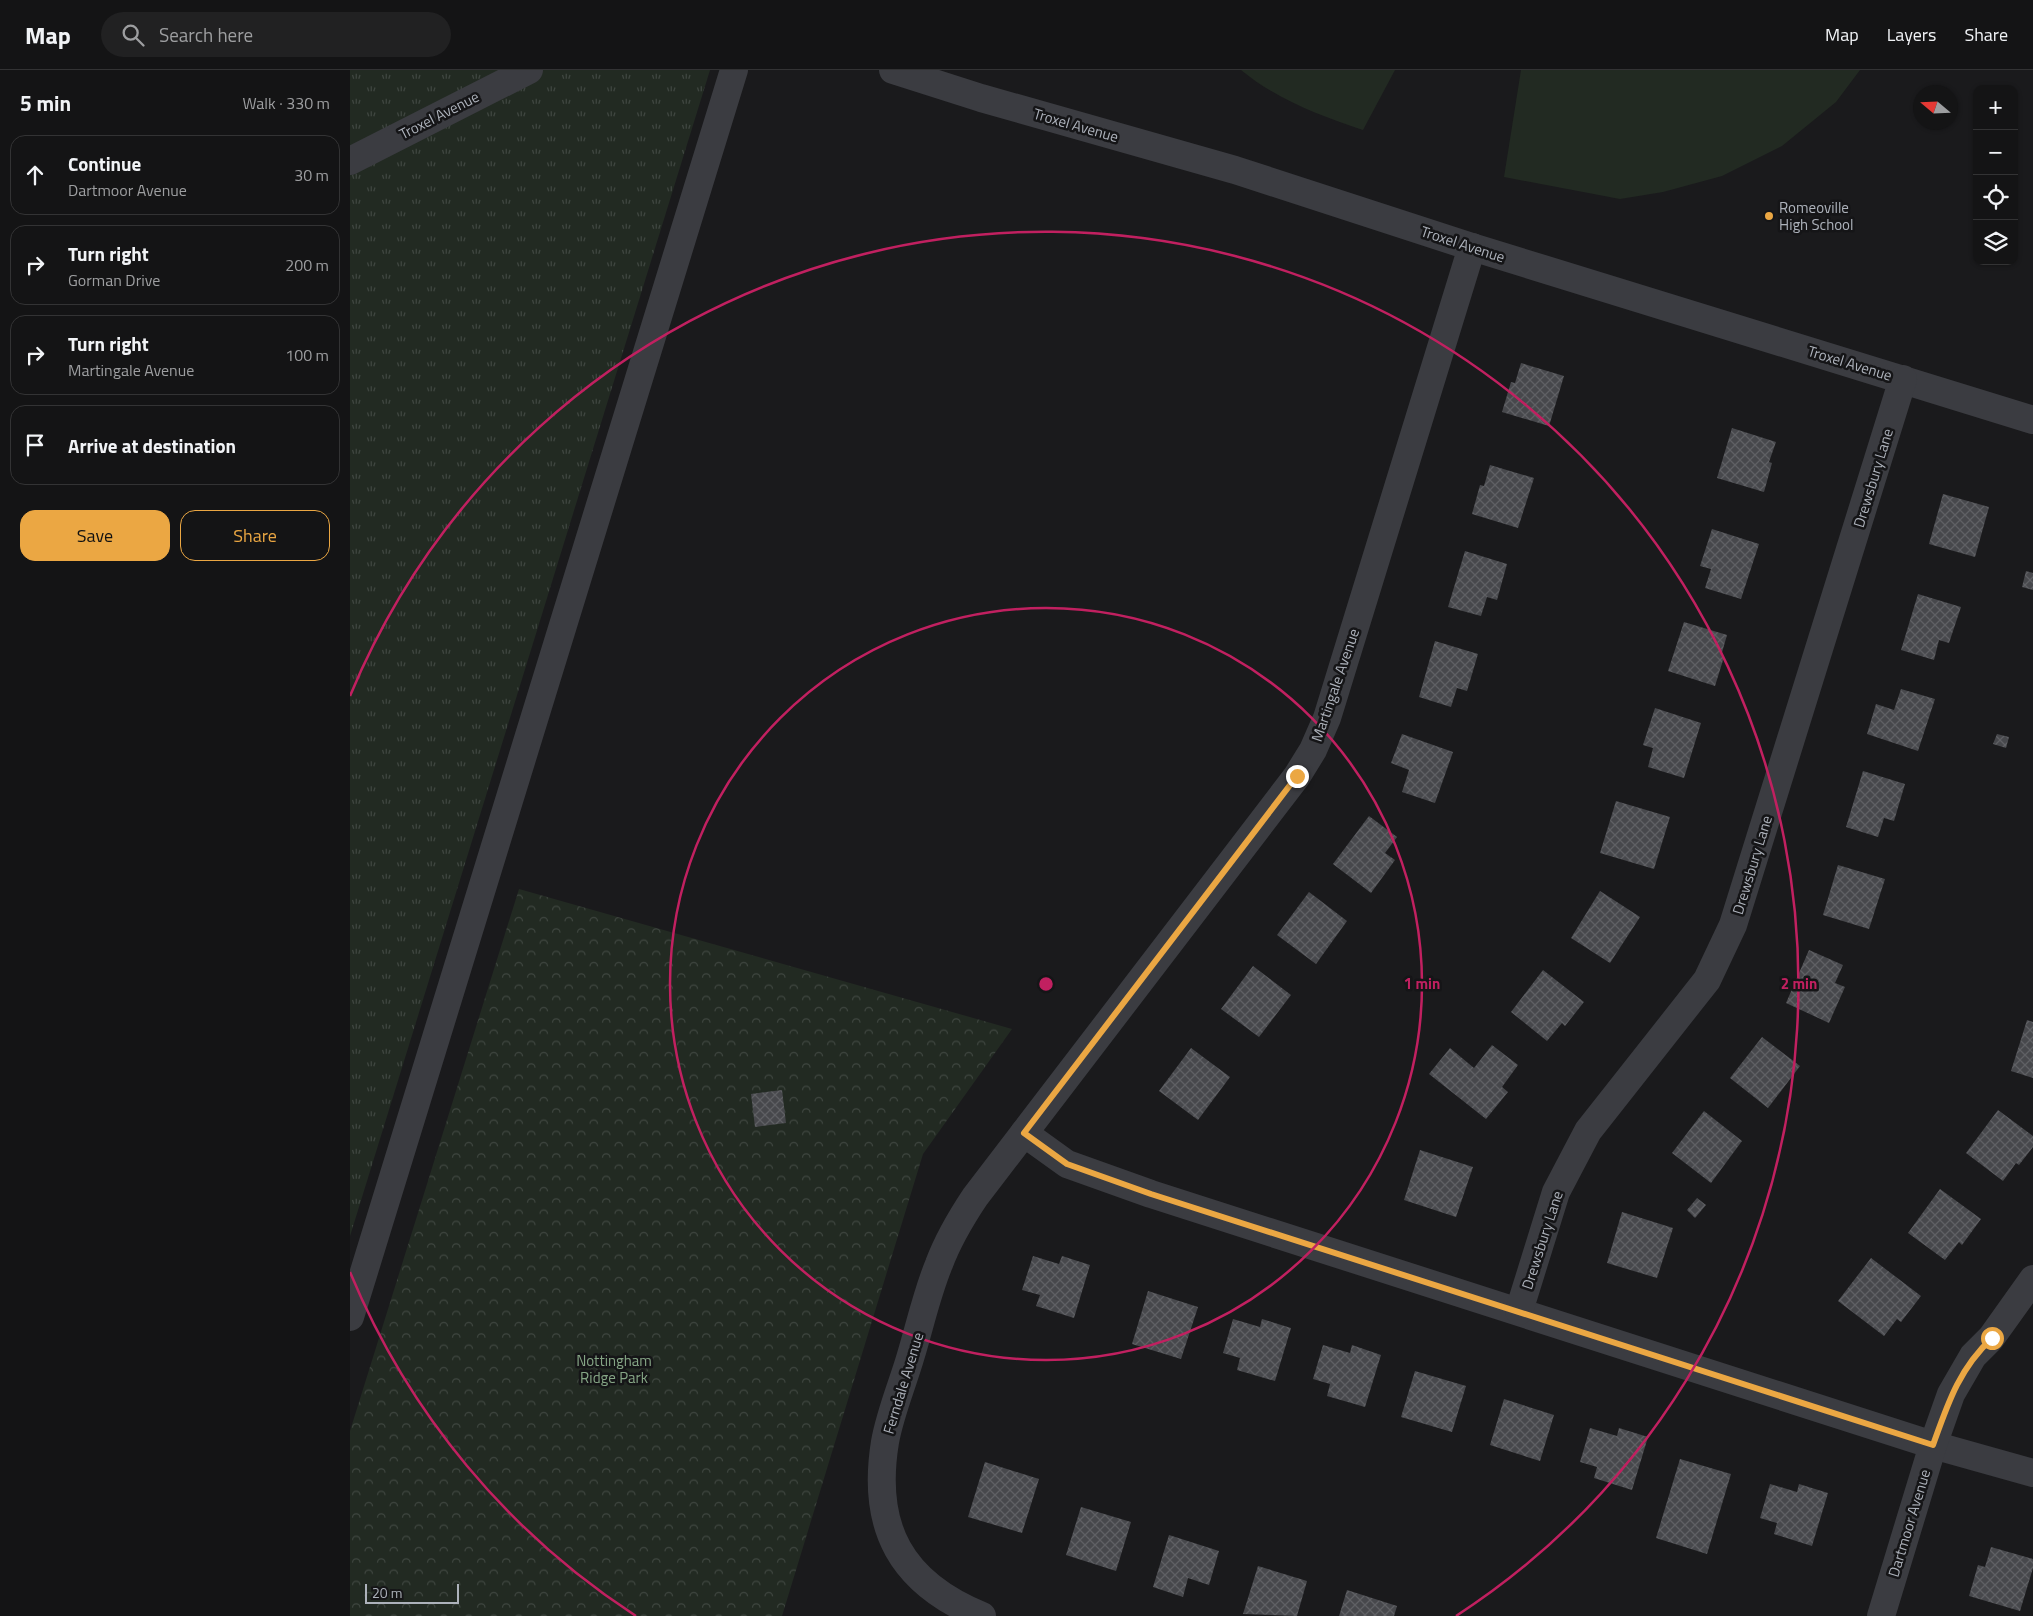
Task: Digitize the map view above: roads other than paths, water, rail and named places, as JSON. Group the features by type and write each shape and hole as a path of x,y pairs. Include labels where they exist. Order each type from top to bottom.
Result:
{"street":[{"name":"Troxel Avenue","path":"350,161 529,70"},
{"path":"350,1318 734,70"},
{"name":"Troxel Avenue","path":"893,70 982,98 1235,170 1472,247 2033,420"},
{"name":"Martingale Avenue","path":"1024,1133 1297,776 1313,750 1327,718 1472,247"},
{"name":"Drewsbury Lane","path":"1519,1311 1556,1192 1588,1131 1707,980 1733,925 1903,379"},
{"path":"1024,1133 1067,1164 1151,1194 1933,1445 2033,1472"},
{"name":"Ferndale Avenue","path":"982,1616 955,1605 928,1586 904,1559 890,1534 882,1505 881,1471 885,1440 938,1264 956,1227 975,1197 1024,1133"},
{"name":"Dartmoor Avenue","path":"1881,1616 1933,1445 1951,1394 1973,1356 1992,1338 2033,1280"}],"place":[{"name":"Romeoville High School","path":"1769,216"}],"park label":[{"name":"Nottingham Ridge Park","path":"614,1368"}]}
